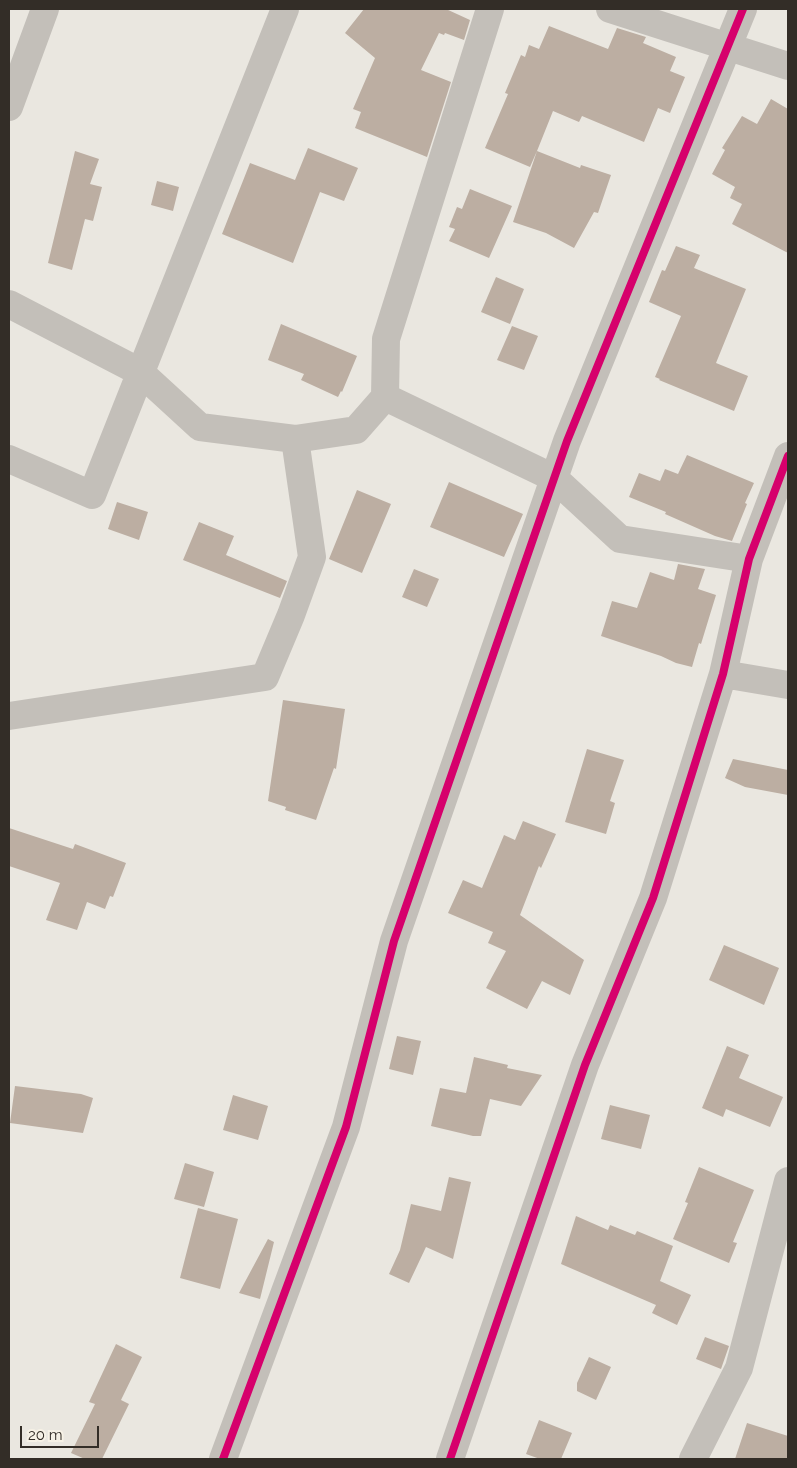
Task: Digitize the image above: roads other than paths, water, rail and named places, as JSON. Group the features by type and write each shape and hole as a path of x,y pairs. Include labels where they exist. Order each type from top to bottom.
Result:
{"street":[{"path":"9,107 45,9"},
{"path":"9,459 92,494 285,9"},
{"path":"9,304 140,372 200,426 295,439 356,430 384,397 386,339 490,9"},
{"path":"610,9 788,66"},
{"path":"223,1459 346,1127 394,941 567,441 743,9"},
{"path":"384,397 554,478 620,539 749,559"},
{"path":"9,716 265,677 291,615 312,557 295,439"},
{"path":"450,1459 585,1065 653,898 723,674 749,559 788,456"},
{"path":"723,674 788,685"},
{"path":"693,1459 739,1368 788,1181"}]}
